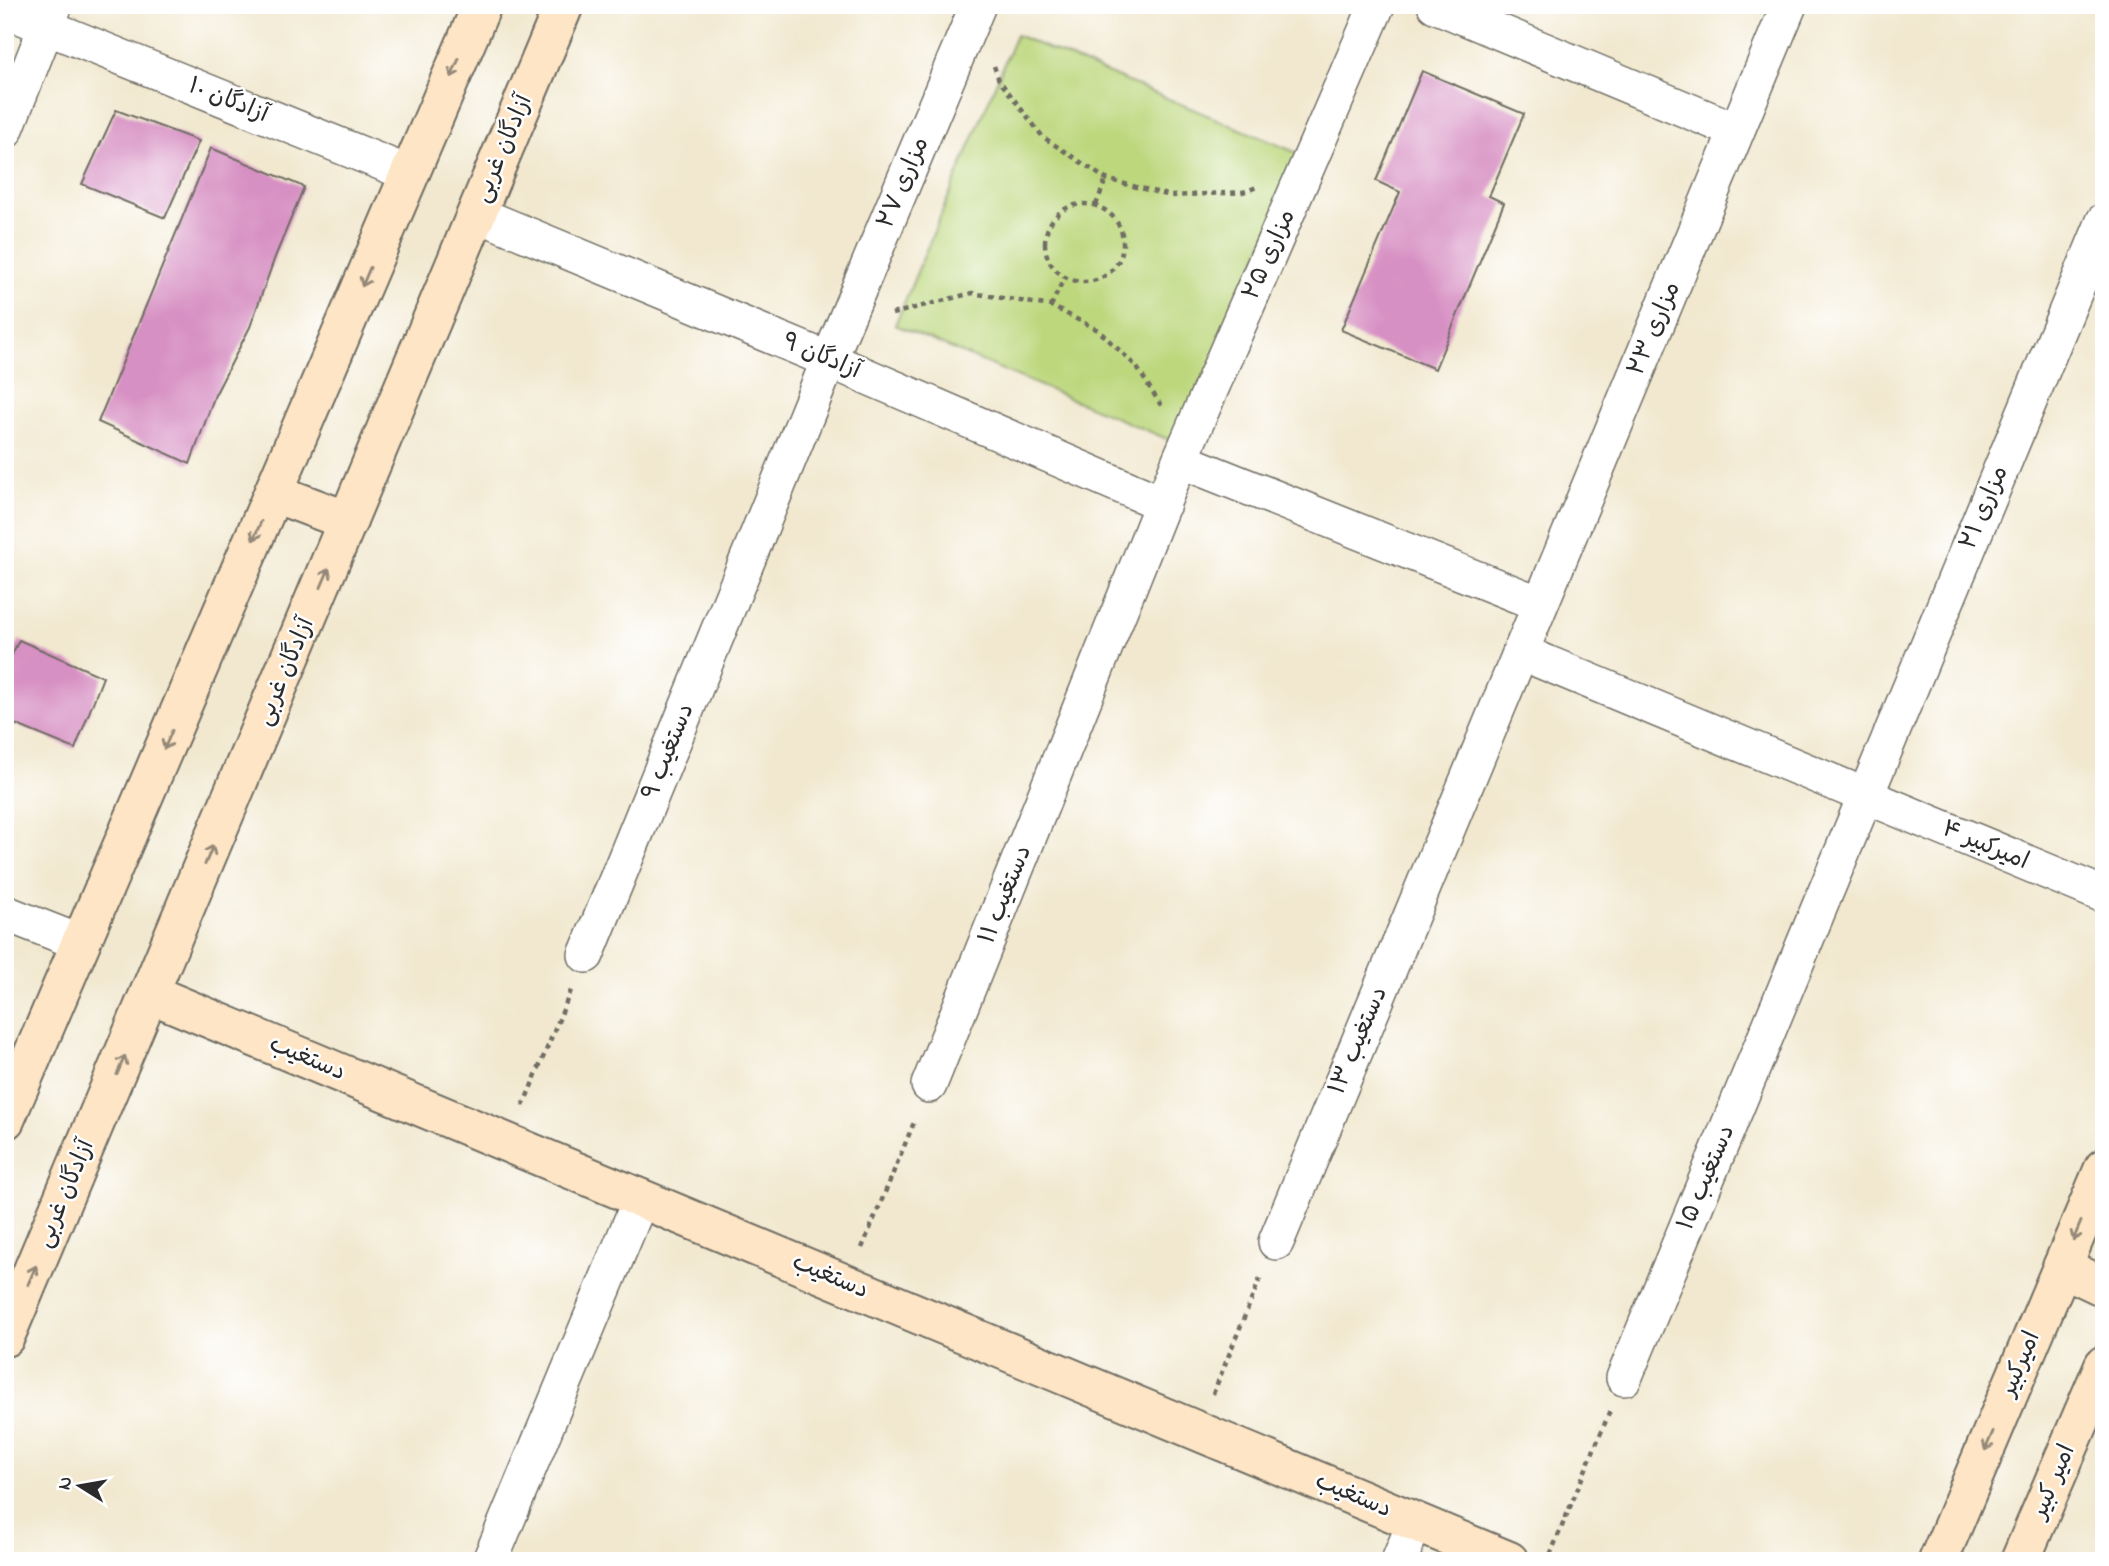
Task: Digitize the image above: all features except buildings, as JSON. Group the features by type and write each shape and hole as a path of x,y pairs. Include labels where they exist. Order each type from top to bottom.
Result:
{"main road":[{"path":"5,1120 482,5"},
{"name":"آزادگان غربی","path":"5,1337 564,5"},
{"path":"274,493 348,521"},
{"name":"دستغیب","path":"151,994 1509,1561"},
{"name":"امیرکبیر","path":"1938,1561 2104,1168"},
{"path":"2062,1268 2104,1287"},
{"name":"امیر کبیر","path":"2020,1561 2104,1365"}],"street":[{"name":"مزاری ۲۵","path":"1163,504 1377,5"},
{"path":"1435,5 1737,131"},
{"name":"مزاری ۲۳","path":"1520,652 1789,5"},
{"name":"مزاری ۲۷","path":"829,360 976,9"},
{"name":"آزادگان ۱۰","path":"5,10 51,17 410,174"},
{"path":"5,131 51,17"},
{"name":"آزادگان ۹","path":"477,214 829,360 1163,504"},
{"name":"مزاری ۲۱","path":"1866,796 2104,221"},
{"name":"دستغیب ۹","path":"586,955 829,360"},
{"path":"1180,460 1540,604"},
{"name":"دستغیب ۱۱","path":"929,1085 1163,504"},
{"name":"امیرکبیر ۴","path":"1520,652 2104,895"},
{"name":"دستغیب ۱۳","path":"1276,1242 1520,652"},
{"name":"دستغیب ۱۵","path":"1624,1378 1866,796"},
{"path":"5,913 81,943"},
{"path":"490,1561 641,1198"},
{"path":"1399,1561 1415,1522"}],"path":[{"path":"976,9 999,80 1043,137 1106,179 1171,196 1243,192 1309,165"},
{"path":"1096,205 1106,179"},
{"path":"1073,205 1096,205 1114,217 1123,237 1120,259 1106,276 1085,283 1064,278 1048,261 1044,239 1053,218 1073,205"},
{"path":"1051,306 1064,278"},
{"path":"883,320 894,312 972,293 1051,306 1098,330 1136,366 1164,409 1180,460"},
{"path":"508,1143 586,955"},
{"path":"846,1284 929,1085"},
{"path":"1198,1431 1276,1242"},
{"path":"1548,1561 1624,1378"}],"green space":[{"path":"1016,35 1300,154 1179,444 895,325"}]}
